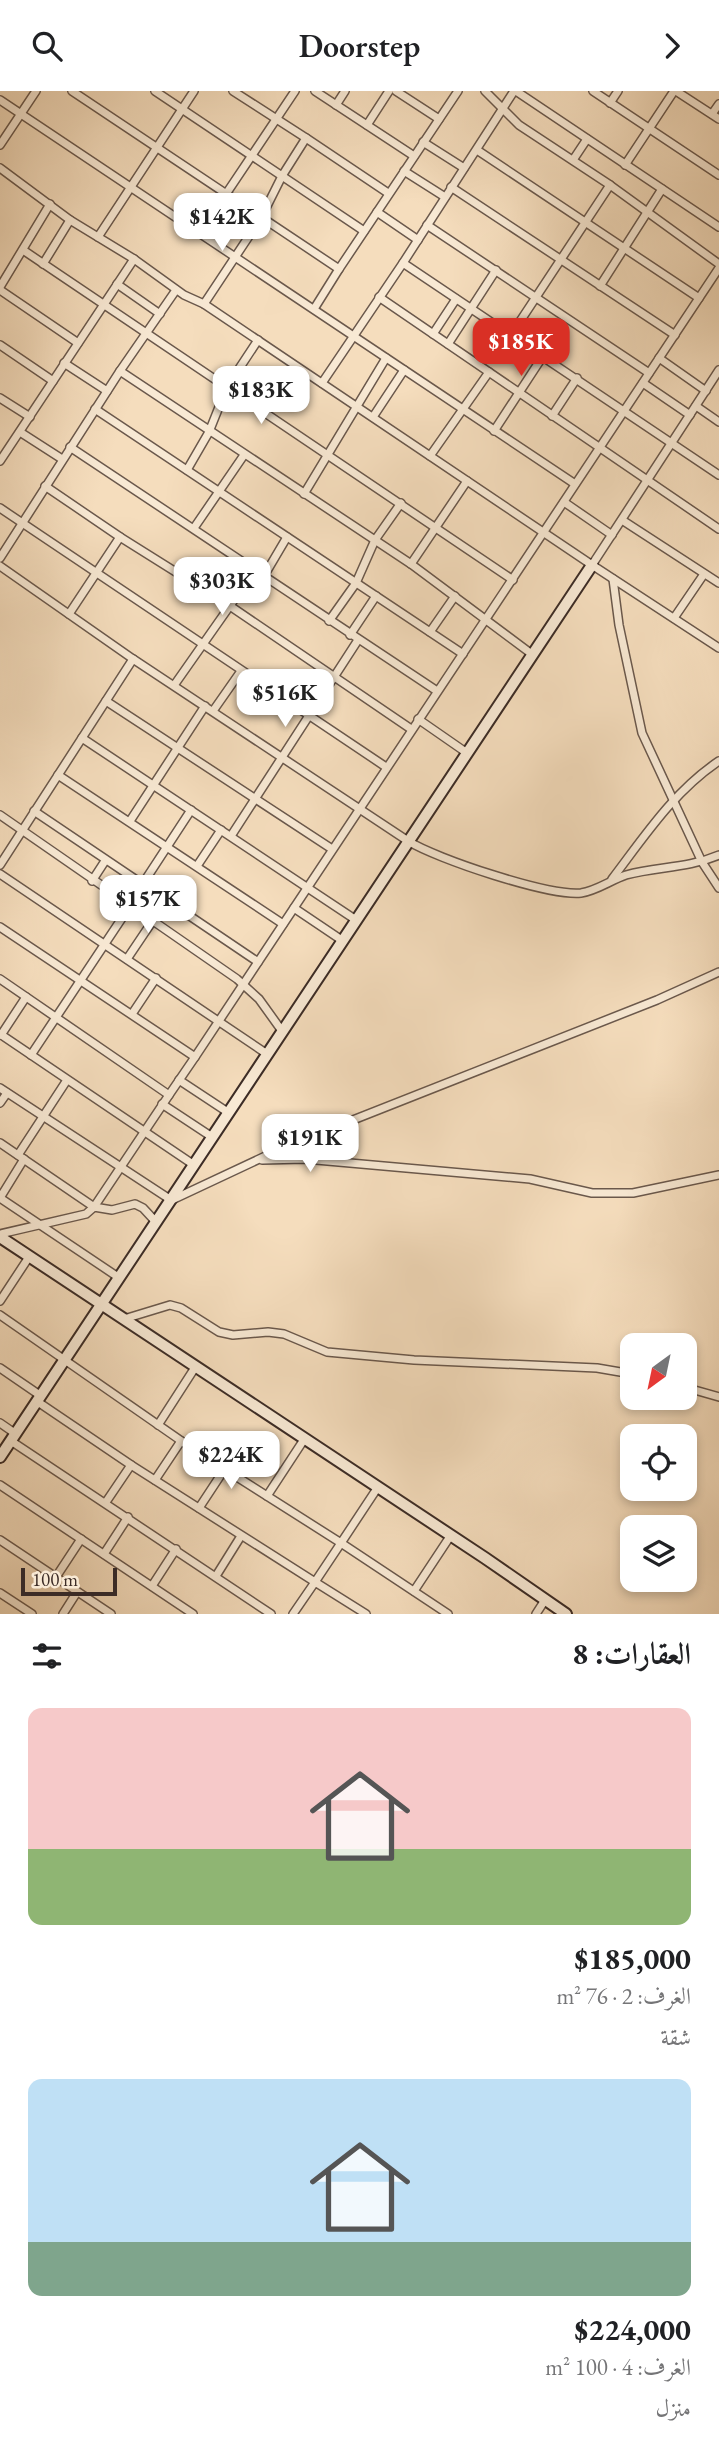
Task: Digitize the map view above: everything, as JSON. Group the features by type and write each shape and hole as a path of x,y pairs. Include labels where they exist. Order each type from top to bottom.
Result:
{"street":[{"path":"0,145 36,91"},
{"path":"72,91 339,269"},
{"path":"84,99 90,91"},
{"path":"155,91 364,231"},
{"path":"98,237 194,91"},
{"path":"233,91 388,194"},
{"path":"247,100 253,91"},
{"path":"226,194 295,91"},
{"path":"315,91 414,156"},
{"path":"336,105 345,91"},
{"path":"367,125 389,91"},
{"path":"396,91 439,119"},
{"path":"314,309 458,91"},
{"path":"0,1236 86,1214 94,1207 284,925 359,806 513,580 719,266 648,211 519,125 485,91"},
{"path":"322,383 515,91 719,227"},
{"path":"593,91 719,175"},
{"path":"610,103 618,91"},
{"path":"625,165 675,91 715,117 719,104"},
{"path":"0,100 575,484"},
{"path":"204,303 237,257 306,138"},
{"path":"573,160 587,139"},
{"path":"423,142 464,168"},
{"path":"477,150 699,298"},
{"path":"0,168 70,220 134,259 176,290 204,303 719,648"},
{"path":"404,171 444,197"},
{"path":"511,335 610,185"},
{"path":"452,187 675,335"},
{"path":"600,286 662,189"},
{"path":"50,204 0,289 78,343"},
{"path":"377,212 418,240"},
{"path":"43,264 70,220"},
{"path":"427,225 649,373"},
{"path":"23,250 513,580"},
{"path":"1,456 20,432 134,259"},
{"path":"403,263 719,475"},
{"path":"448,344 496,270"},
{"path":"117,284 160,314"},
{"path":"0,558 62,459 176,290"},
{"path":"379,297 719,529"},
{"path":"433,334 456,299"},
{"path":"187,470 209,432 227,387 258,340"},
{"path":"0,345 53,381"},
{"path":"494,431 543,356"},
{"path":"304,494 386,358"},
{"path":"659,358 706,391"},
{"path":"64,363 107,391"},
{"path":"373,417 404,370"},
{"path":"0,1457 719,370"},
{"path":"120,371 411,564 533,655"},
{"path":"430,456 489,372"},
{"path":"552,416 577,378"},
{"path":"643,383 690,415"},
{"path":"0,398 30,417"},
{"path":"695,406 719,422"},
{"path":"95,409 463,654"},
{"path":"20,432 62,459"},
{"path":"70,447 437,691"},
{"path":"194,528 244,455"},
{"path":"411,564 467,481"},
{"path":"45,486 230,606 411,729"},
{"path":"564,502 612,534"},
{"path":"329,621 356,583 375,540 401,503"},
{"path":"0,508 386,767"},
{"path":"622,520 719,583"},
{"path":"69,614 120,537"},
{"path":"264,576 287,537"},
{"path":"0,566 133,659 428,852 514,880 582,893 636,873 702,862 719,855"},
{"path":"175,684 255,570"},
{"path":"674,618 704,574"},
{"path":"613,579 619,625 639,723 672,801 702,862 719,888"},
{"path":"350,635 376,596"},
{"path":"430,632 455,596"},
{"path":"231,836 358,640"},
{"path":"0,865 133,659"},
{"path":"213,711 241,671"},
{"path":"106,701 332,849"},
{"path":"130,821 205,706"},
{"path":"418,719 467,753"},
{"path":"82,738 356,921"},
{"path":"610,881 672,801 696,777 719,761"},
{"path":"58,775 284,925"},
{"path":"142,885 191,810"},
{"path":"34,811 258,962"},
{"path":"0,815 243,984 264,1005 282,1031"},
{"path":"197,866 221,830"},
{"path":"92,881 105,861"},
{"path":"0,874 268,1054"},
{"path":"127,960 166,901"},
{"path":"31,1055 130,906"},
{"path":"294,908 343,941"},
{"path":"0,927 195,1057"},
{"path":"0,1103 3,1091 120,1168 171,1199 178,1198 287,1146 657,1000 719,972"},
{"path":"132,1014 156,978"},
{"path":"0,979 169,1095"},
{"path":"26,997 1,1035 194,1165"},
{"path":"67,1080 42,1117 0,1198 118,1277"},
{"path":"179,1080 229,1113"},
{"path":"162,1104 212,1137"},
{"path":"0,1143 94,1207 112,1210 135,1204 143,1208 156,1222"},
{"path":"258,1160 305,1159 530,1179 592,1193 633,1193 719,1175"},
{"path":"0,1236 566,1614"},
{"path":"0,1301 29,1257"},
{"path":"123,1319 170,1305 181,1308 219,1332 233,1335 268,1332 284,1334 327,1352 414,1360 597,1368 620,1372"},
{"path":"0,1315 224,1470 448,1614"},
{"path":"158,1425 196,1366"},
{"path":"0,1368 131,1465 366,1614"},
{"path":"697,1391 719,1397"},
{"path":"0,1423 14,1438 271,1614"},
{"path":"267,1496 305,1439"},
{"path":"155,1479 181,1441"},
{"path":"106,1502 131,1465"},
{"path":"199,1508 224,1470"},
{"path":"0,1485 190,1613"},
{"path":"293,1614 379,1487"},
{"path":"104,1554 128,1517"},
{"path":"414,1591 451,1535"},
{"path":"216,1576 241,1536"},
{"path":"56,1577 81,1539"},
{"path":"0,1540 111,1614"},
{"path":"152,1587 176,1549"},
{"path":"62,1614 77,1592"},
{"path":"0,1593 30,1613"},
{"path":"536,1614 545,1600"}]}
